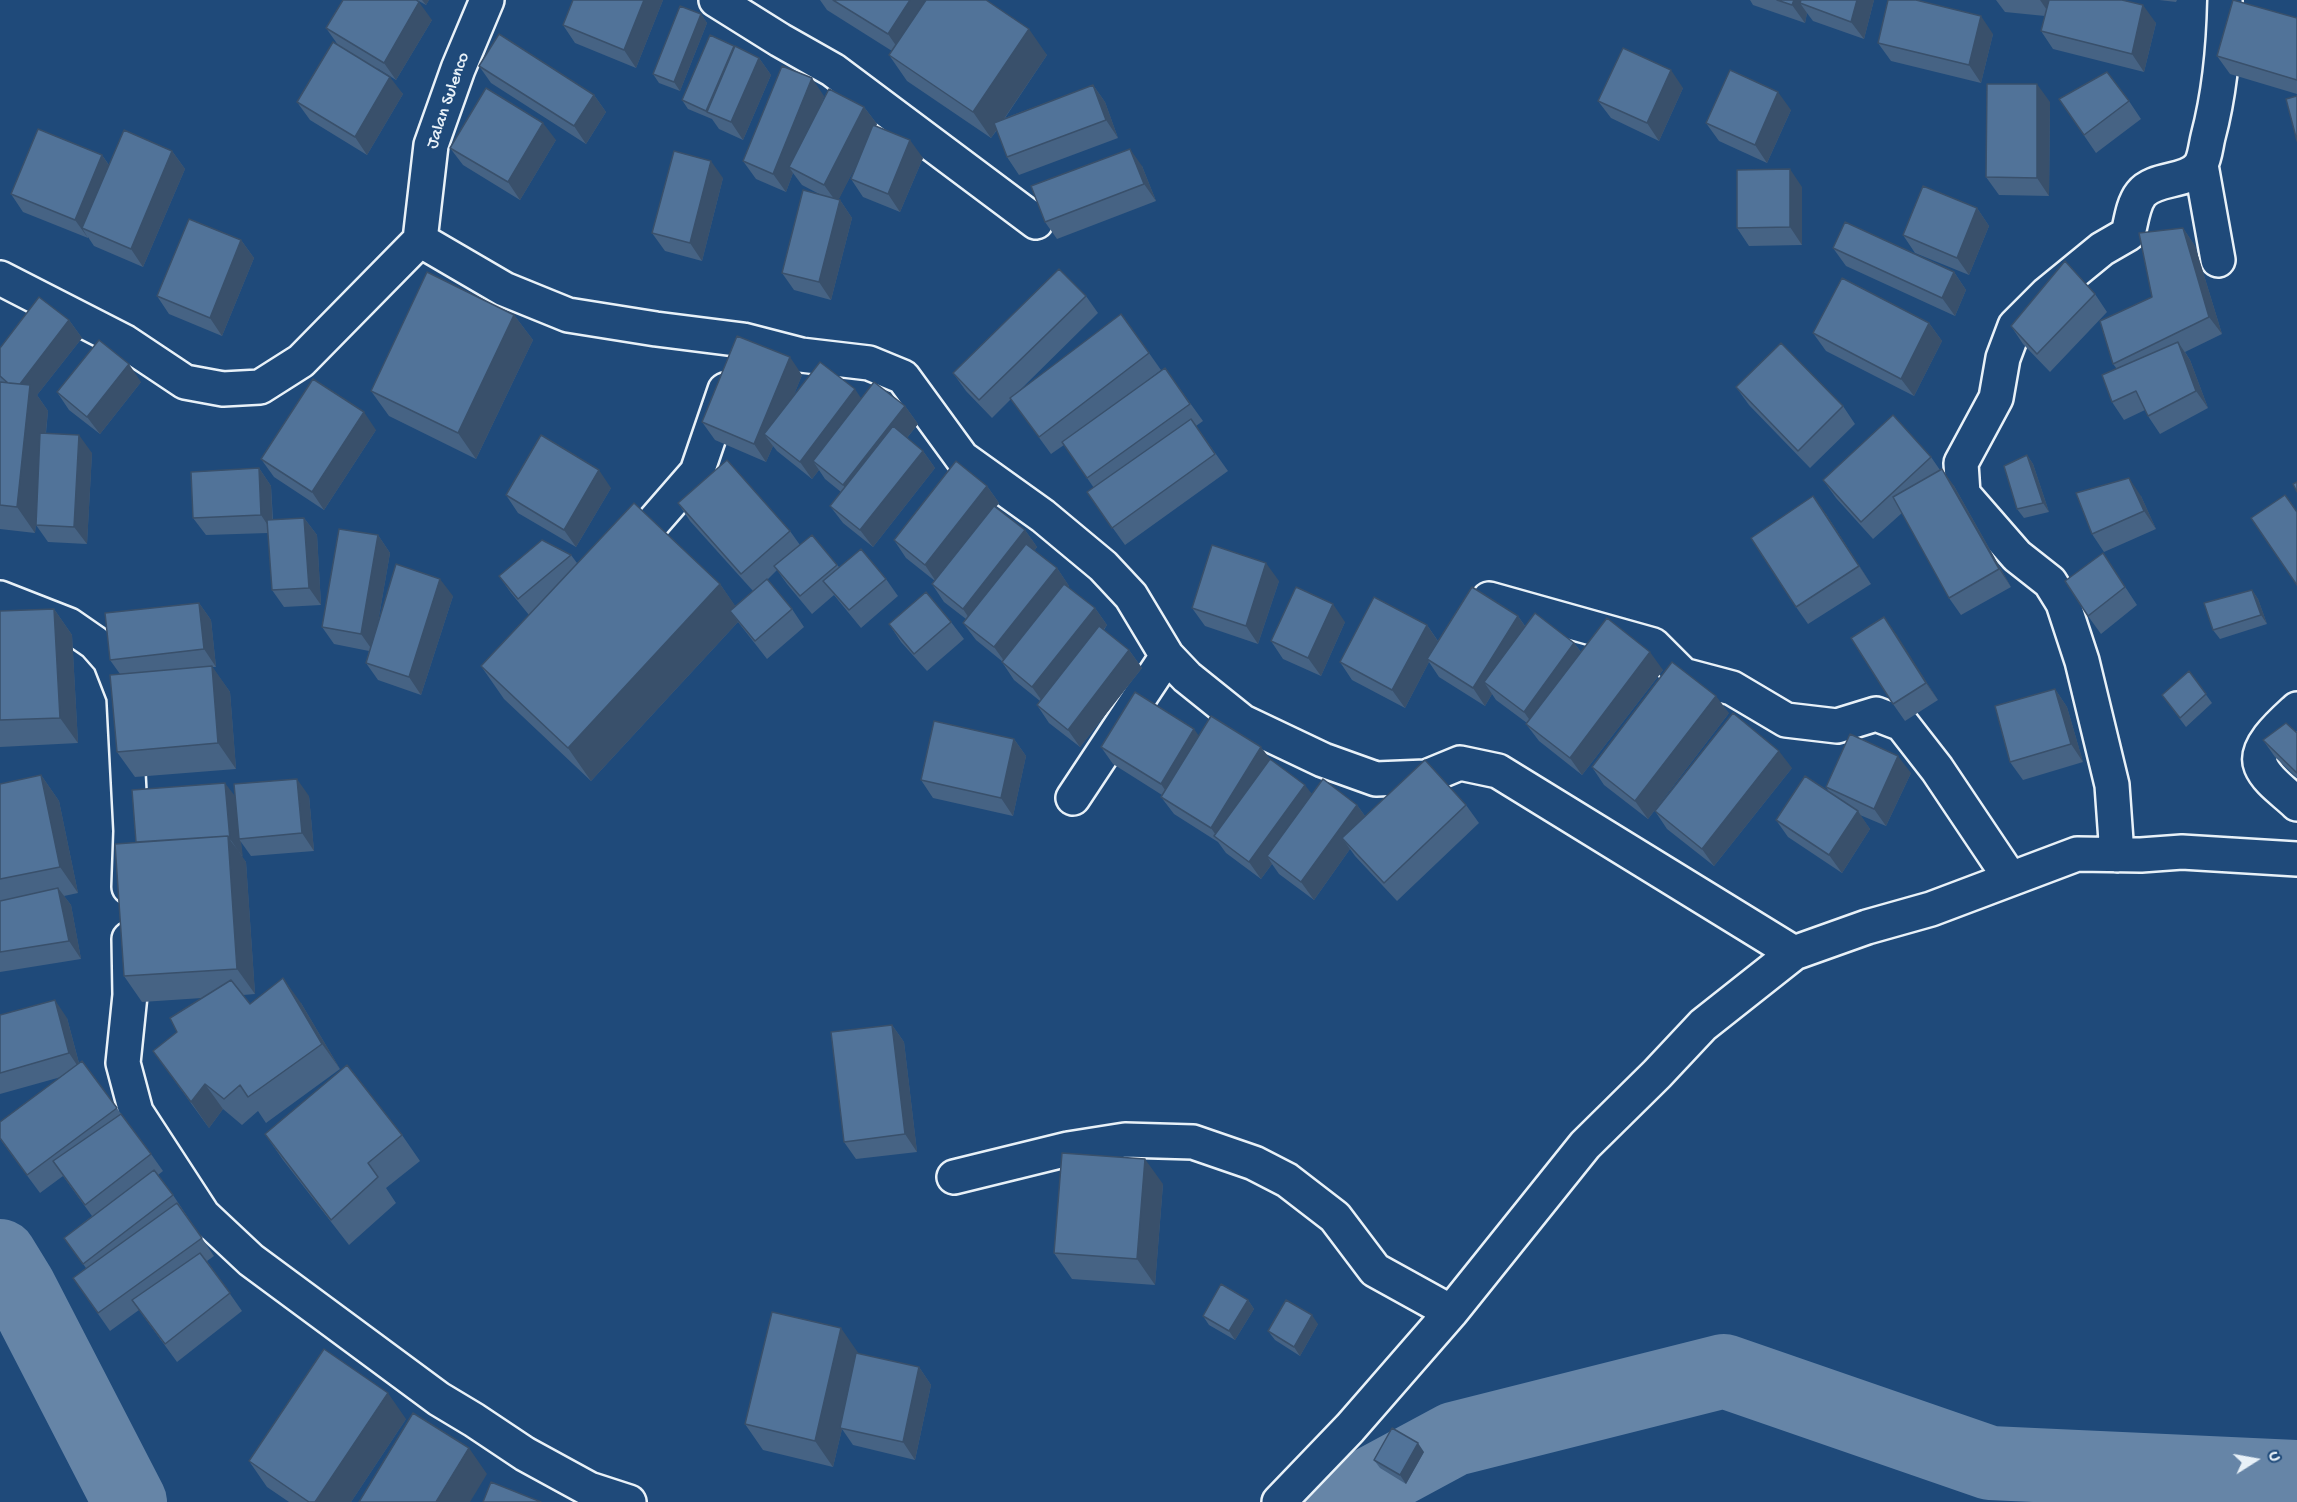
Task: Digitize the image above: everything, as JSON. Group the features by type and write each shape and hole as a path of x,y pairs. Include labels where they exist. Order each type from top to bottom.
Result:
{"street":[{"name":"Jalan Sulenco","path":"420,240 431,145 458,69 487,0"},
{"path":"716,0 833,70 1036,222"},
{"path":"2218,260 2201,165 2217,105 2225,33 2225,0"},
{"path":"2117,855 2112,785 2082,661 2063,603 2050,582 2017,556 1962,494 1961,464 1996,398 2003,358 2015,326 2047,294 2102,249 2128,234 2133,212 2141,194 2160,182 2188,175 2201,165"},
{"path":"0,278 124,342 185,382 223,389 260,387 301,361 420,240 504,289 568,315 743,340 801,355 869,363 903,377 962,458 1043,516 1103,566 1131,596 1167,656 1187,677 1243,722 1323,760 1376,778 1426,777 1460,763 1498,771 1794,953"},
{"path":"601,573 650,526 697,472 743,340"},
{"path":"0,598 69,625 95,643 110,660 124,696 131,831 130,995 123,1063 136,1112 203,1215 251,1260 439,1399 525,1454 589,1489 629,1502"},
{"path":"1489,599 1653,645 1683,675 1732,688 1786,720 1837,726 1876,714 1902,724 1937,770 2010,878"},
{"path":"1073,798 1167,656"},
{"path":"2297,709 2277,728 2260,751 2260,765 2297,804"},
{"path":"1279,1502 1350,1428 1451,1312 1585,1145 1703,1025 1794,953 1867,927 1931,909 2077,854 2182,852 2297,859"},
{"path":"954,1177 1068,1149 1125,1140 1193,1142 1254,1162 1287,1180 1335,1217 1375,1270 1451,1312"}],"building":[{"path":"343,0 416,0 419,2 384,63 326,28"},
{"path":"573,0 644,0 624,50 563,25"},
{"path":"833,0 910,0 888,34"},
{"path":"926,0 986,0 1029,29 973,112 889,55"},
{"path":"1777,0 1794,0 1792,5"},
{"path":"1801,0 1857,0 1851,22 1800,3"},
{"path":"1888,0 1916,0 1981,16 1969,65 1878,43"},
{"path":"2049,0 2122,0 2143,5 2132,54 2041,31"},
{"path":"2233,0 2297,18 2297,80 2217,56"},
{"path":"680,6 701,14 674,82 653,74"},
{"path":"499,34 594,95 574,126 479,66"},
{"path":"710,35 734,46 706,111 682,100"},
{"path":"333,42 390,77 355,137 297,102"},
{"path":"735,46 759,58 731,122 707,112"},
{"path":"1623,48 1671,70 1647,123 1598,101"},
{"path":"782,66 812,78 773,174 743,161"},
{"path":"1730,70 1778,92 1755,145 1706,123"},
{"path":"2107,72 2129,101 2084,135 2059,99"},
{"path":"1987,84 2037,84 2037,178 1986,177"},
{"path":"1093,85 1106,120 1007,157 994,123"},
{"path":"486,88 543,123 508,182 450,148"},
{"path":"829,89 864,107 824,185 789,167"},
{"path":"2297,96 2297,141 2286,99"},
{"path":"873,125 910,140 888,194 851,179"},
{"path":"38,129 102,155 75,220 11,194"},
{"path":"124,130 172,151 131,249 82,228"},
{"path":"1130,149 1144,184 1045,222 1031,186"},
{"path":"674,151 711,161 690,243 652,233"},
{"path":"1790,169 1790,227 1737,228 1737,170"},
{"path":"1923,186 1977,208 1957,258 1903,235"},
{"path":"803,190 840,200 819,282 782,273"},
{"path":"189,219 241,240 210,318 157,296"},
{"path":"1845,222 1954,272 1942,298 1833,248"},
{"path":"2183,228 2209,317 2113,364 2100,321 2152,297 2139,233"},
{"path":"2065,261 2095,294 2037,354 2011,326"},
{"path":"1059,269 1086,296 979,400 953,373"},
{"path":"427,272 514,315 458,433 371,391"},
{"path":"1842,278 1929,323 1901,379 1813,333"},
{"path":"39,297 69,320 20,384 8,383 0,376 0,348"},
{"path":"1121,314 1149,353 1039,437 1010,398"},
{"path":"737,336 790,357 754,444 702,422"},
{"path":"99,340 129,364 87,417 57,392"},
{"path":"2178,342 2196,391 2148,416 2136,391 2112,402 2102,375"},
{"path":"1781,343 1843,406 1798,451 1736,387"},
{"path":"820,362 855,389 800,462 764,434"},
{"path":"1165,368 1190,404 1087,478 1062,442"},
{"path":"313,379 364,412 312,492 261,459"},
{"path":"0,382 30,385 17,507 0,505"},
{"path":"874,382 905,406 843,485 813,461"},
{"path":"1893,415 1931,457 1861,522 1823,480"},
{"path":"1191,419 1215,454 1112,528 1087,492"},
{"path":"893,426 923,451 860,530 830,506"},
{"path":"40,433 79,435 74,527 36,525"},
{"path":"541,435 599,470 564,530 506,495"},
{"path":"2027,455 2043,503 2017,509 2004,466"},
{"path":"727,460 790,531 741,574 678,503"},
{"path":"956,461 987,486 925,565 894,540"},
{"path":"259,468 261,515 193,518 191,472"},
{"path":"1942,469 1999,569 1949,598 1893,497"},
{"path":"2129,478 2144,511 2092,534 2076,493"},
{"path":"2285,495 2297,512 2297,585 2251,518"},
{"path":"1813,496 1859,566 1796,607 1751,538"},
{"path":"634,503 720,584 568,748 481,666"},
{"path":"994,506 1025,530 963,609 932,584"},
{"path":"304,518 309,588 272,590 267,520"},
{"path":"339,529 378,535 361,634 322,627"},
{"path":"812,535 837,565 800,596 774,566"},
{"path":"542,540 571,555 518,599 499,576"},
{"path":"1026,544 1057,568 994,647 963,623"},
{"path":"1212,545 1266,563 1246,626 1192,608"},
{"path":"861,549 886,579 849,610 823,581"},
{"path":"2103,553 2125,587 2088,616 2065,581"},
{"path":"396,564 440,579 409,677 366,663"},
{"path":"767,579 792,609 755,641 730,611"},
{"path":"1064,584 1095,608 1032,687 1002,662"},
{"path":"1296,587 1333,604 1308,658 1271,641"},
{"path":"1472,587 1518,616 1473,688 1427,659"},
{"path":"2252,590 2261,615 2213,630 2204,603"},
{"path":"926,592 951,622 914,654 889,624"},
{"path":"1374,597 1427,625 1392,690 1340,662"},
{"path":"199,603 204,649 110,660 105,613"},
{"path":"54,609 60,718 0,720 0,611"},
{"path":"1535,613 1574,643 1524,712 1484,682"},
{"path":"1884,617 1926,683 1893,704 1851,638"},
{"path":"1607,618 1650,652 1570,758 1526,724"},
{"path":"1099,626 1129,650 1068,730 1037,705"},
{"path":"1672,662 1716,696 1635,801 1592,767"},
{"path":"212,666 218,743 117,752 110,675"},
{"path":"2189,671 2206,694 2180,718 2162,695"},
{"path":"2055,689 2071,744 2010,762 1995,706"},
{"path":"1135,692 1194,729 1161,784 1101,747"},
{"path":"1733,713 1779,751 1702,849 1655,811"},
{"path":"1211,716 1261,747 1211,828 1161,797"},
{"path":"934,721 1014,739 1001,798 921,780"},
{"path":"2286,723 2297,733 2297,773 2263,740"},
{"path":"1850,734 1898,756 1874,809 1826,787"},
{"path":"1270,759 1305,785 1249,862 1214,836"},
{"path":"1425,760 1466,805 1384,883 1342,838"},
{"path":"41,775 60,867 0,879 0,784"},
{"path":"1805,776 1858,811 1829,855 1776,820"},
{"path":"297,779 302,833 239,839 234,784"},
{"path":"1323,779 1357,805 1301,882 1267,856"},
{"path":"225,783 230,840 228,836 136,842 132,790"},
{"path":"228,836 237,969 124,976 115,844"},
{"path":"58,888 69,941 0,952 0,901"},
{"path":"283,978 322,1044 248,1097 240,1085 224,1099 205,1084 191,1102 153,1051 177,1032 170,1018 231,980 250,1004"},
{"path":"55,1000 69,1053 0,1073 0,1015"},
{"path":"892,1025 905,1134 844,1142 831,1032"},
{"path":"82,1061 117,1108 27,1175 0,1138 0,1122"},
{"path":"347,1065 402,1135 368,1163 378,1177 331,1220 265,1134"},
{"path":"121,1114 151,1154 85,1205 53,1161"},
{"path":"1062,1153 1145,1159 1137,1259 1054,1253"},
{"path":"154,1170 173,1195 83,1264 64,1238"},
{"path":"177,1203 202,1238 98,1313 73,1278"},
{"path":"200,1253 230,1293 165,1344 132,1300"},
{"path":"1221,1284 1248,1300 1229,1331 1203,1316"},
{"path":"1286,1300 1312,1315 1294,1347 1268,1331"},
{"path":"772,1312 841,1328 815,1441 745,1424"},
{"path":"324,1349 388,1393 315,1502 309,1502 249,1461"},
{"path":"856,1353 919,1367 903,1442 840,1428"},
{"path":"413,1413 469,1448 436,1502 359,1502"},
{"path":"1392,1428 1418,1443 1400,1475 1374,1460"},
{"path":"491,1482 541,1502 483,1502"}],"waterway":[{"path":"0,1256 19,1287 130,1502"},
{"path":"1337,1502 1454,1439 1724,1371 1990,1463 2297,1477"}]}
